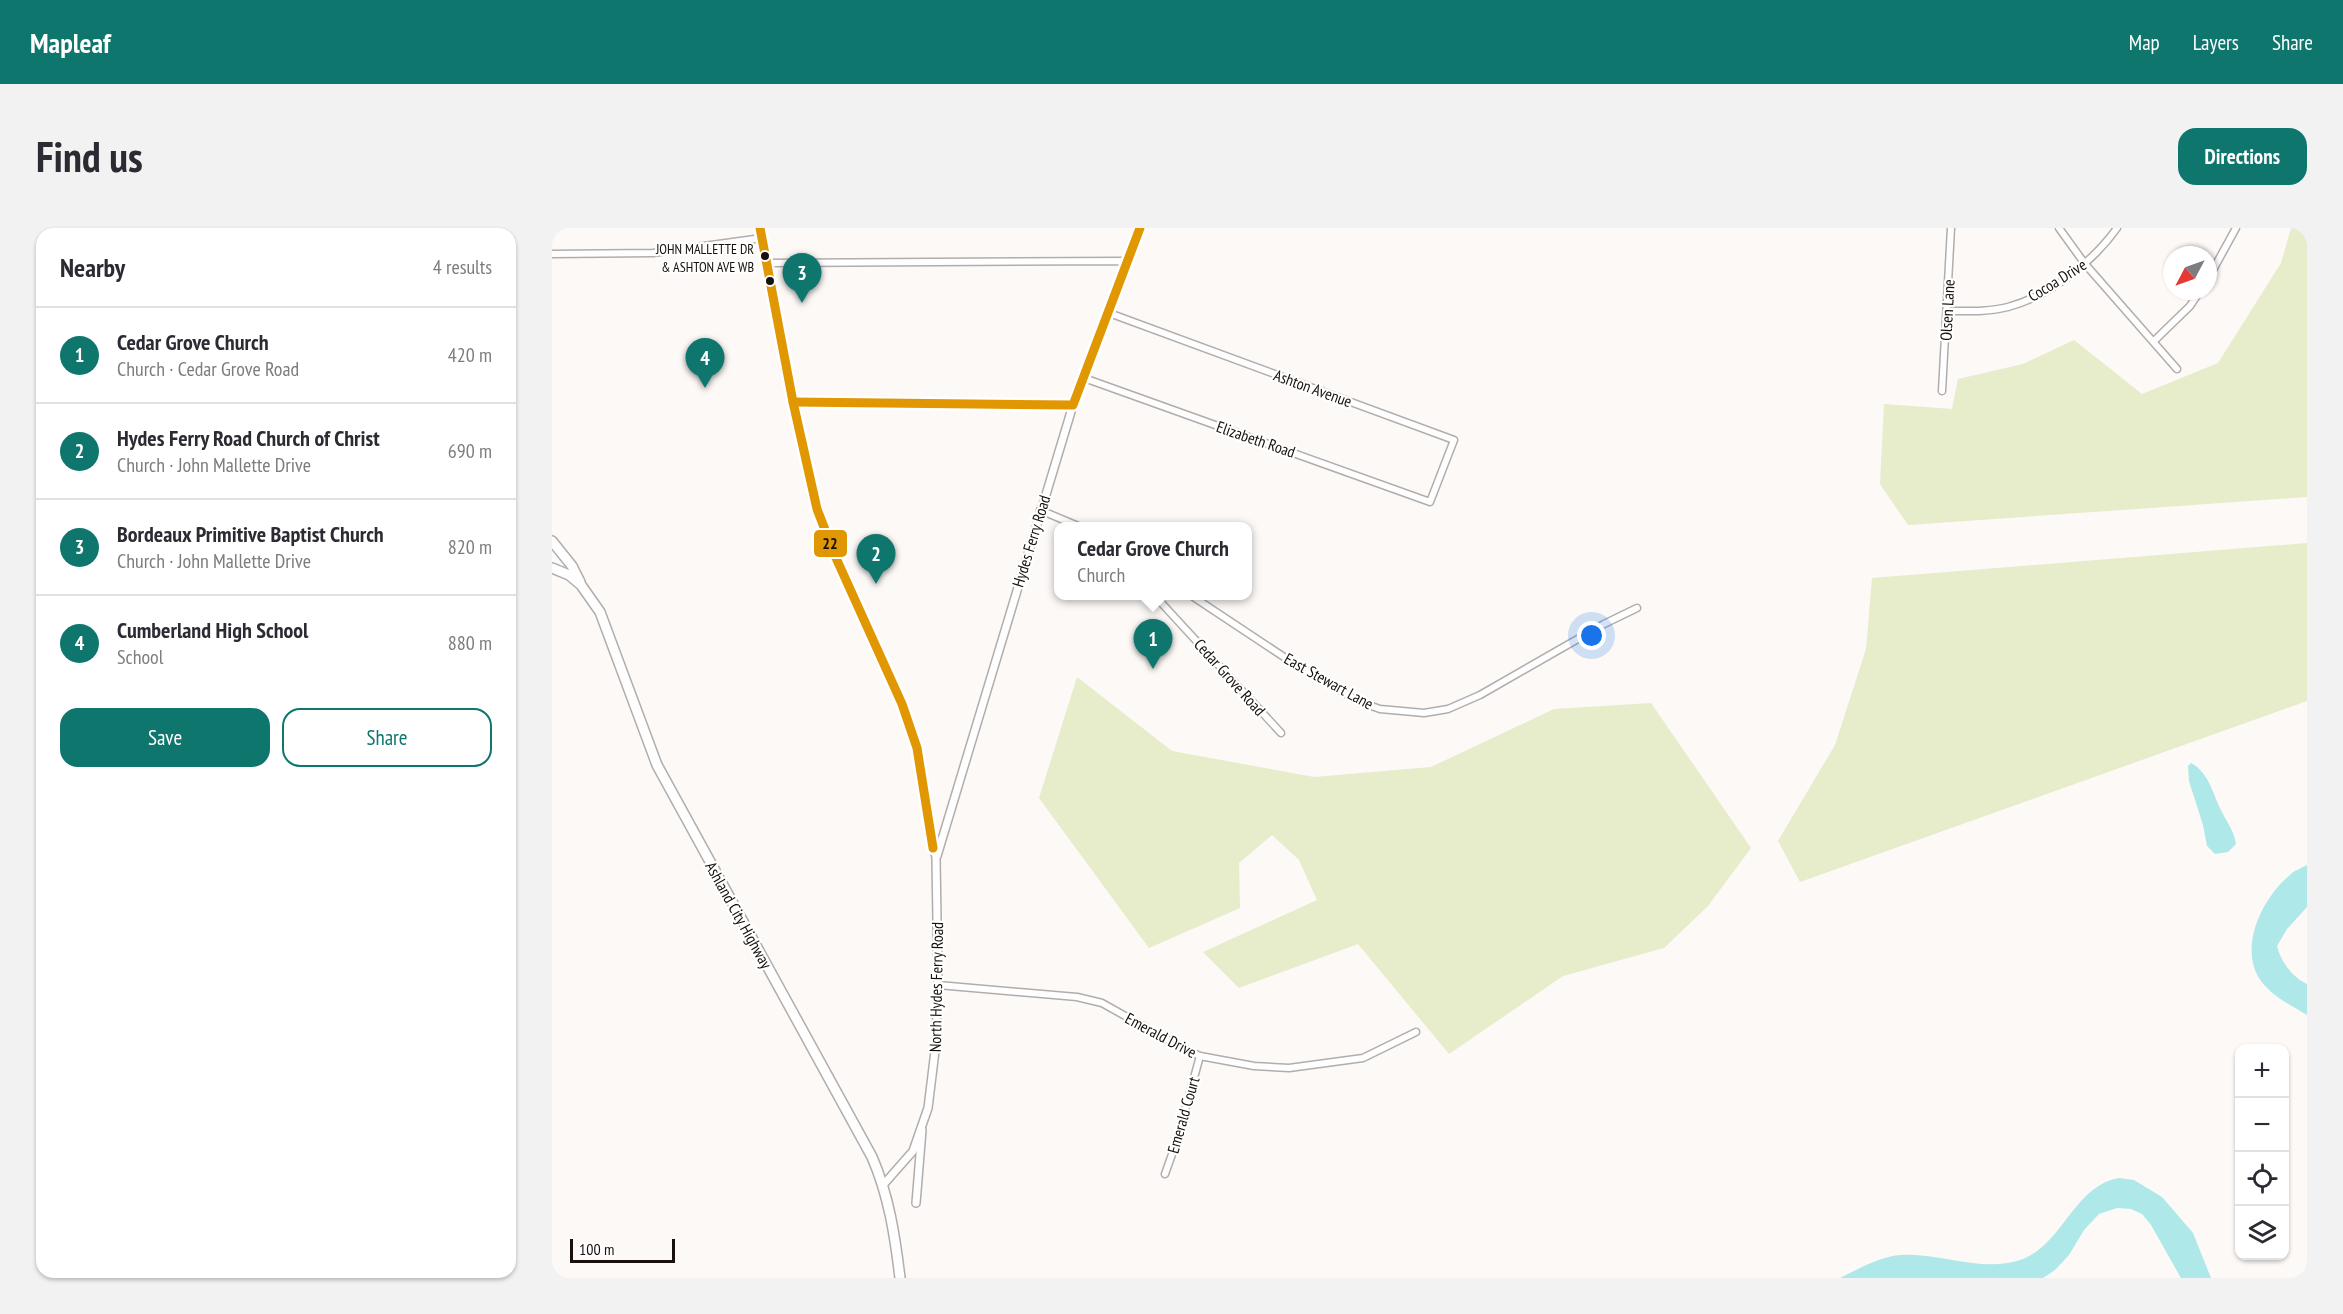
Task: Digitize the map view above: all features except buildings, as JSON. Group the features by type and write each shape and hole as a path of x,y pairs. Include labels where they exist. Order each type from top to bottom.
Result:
{"main road":[{"path":"552,541 572,566 581,585"},
{"name":"Ashland City Highway","path":"553,569 581,585 600,612 657,765 873,1157 884,1184 896,1237 900,1278"}],"street":[{"name":"North Hydes Ferry Road","path":"760,228 793,402 817,509 836,558 902,704 917,748 936,858 938,985 936,1043 928,1108 913,1151 884,1184"},
{"name":"Hydes Ferry Road","path":"936,858 1072,405 1140,228"},
{"name":"Olsen Lane","path":"1941,391 1951,228"},
{"path":"2059,228 2085,264 2177,369"},
{"name":"Cocoa Drive","path":"1947,311 2010,306 2053,285 2085,264 2117,228"},
{"path":"2217,264 2236,228"},
{"path":"552,254 653,253 762,238"},
{"path":"768,263 1122,261 1126,264"},
{"path":"2154,341 2194,300"},
{"name":"Ashton Avenue","path":"1109,313 1454,440 1430,502 1428,501"},
{"name":"Elizabeth Road","path":"1084,378 1428,501"},
{"path":"793,402 1072,405"},
{"path":"1040,510 1068,522"},
{"name":"Cedar Grove Road","path":"1159,600 1281,733"},
{"name":"East Stewart Lane","path":"1198,600 1290,661 1360,702 1380,709 1424,713 1448,709 1480,695 1605,624 1637,609"},
{"name":"Emerald Drive","path":"938,985 1077,998 1102,1003 1177,1046 1200,1056 1254,1066 1289,1068 1363,1058 1416,1032"},
{"name":"Emerald Court","path":"1165,1174 1200,1056"},
{"name":"North Hydes Ferry Road","path":"916,1203 922,1125"}],"green space":[{"path":"2291,228 2307,228 2307,497 1908,525 1880,484 1884,404 1952,409 1958,379 2023,364 2074,340 2142,394 2218,363 2281,263"},
{"path":"2307,543 2307,701 1800,882 1778,841 1835,745 1866,649 1872,578"},
{"path":"1077,677 1172,751 1314,777 1431,767 1554,709 1651,703 1751,848 1708,906 1664,948 1563,976 1449,1054 1358,944 1239,988 1203,952 1317,900 1299,860 1272,835 1239,863 1240,908 1149,948 1039,798"}],"water":[{"path":"2191,763 2207,779 2232,831 2236,844 2228,852 2215,854 2207,846 2189,781 2188,766"},
{"path":"2307,865 2307,907 2287,929 2277,946 2288,968 2307,984 2307,1015 2269,990 2259,978 2253,965 2252,951 2257,922 2271,895 2293,873"},
{"path":"2119,1178 2134,1180 2162,1197 2193,1233 2211,1278 2181,1278 2151,1225 2142,1214 2131,1209 2117,1208 2099,1214 2084,1230 2069,1255 2055,1270 2043,1278 1840,1278 1861,1267 1900,1255 1930,1256 1977,1264 2008,1263 2023,1259 2037,1251 2049,1240 2091,1192 2104,1183"}],"transit line":[{"name":"22","path":"760,228 793,402 817,509 836,558 902,704 917,748 933,848"},
{"name":"22","path":"793,402 1073,405 1140,228"}],"place":[{"name":"JOHN MALLETTE DR & ASHTON AVE WB","path":"765,256"},
{"name":"Bordeaux Primitive Baptist Church","path":"802,303"},
{"name":"Cumberland High School","path":"705,388"},
{"name":"Hydes Ferry Road Church of Christ","path":"876,584"},
{"name":"Cedar Grove Church","path":"1153,669"}]}
